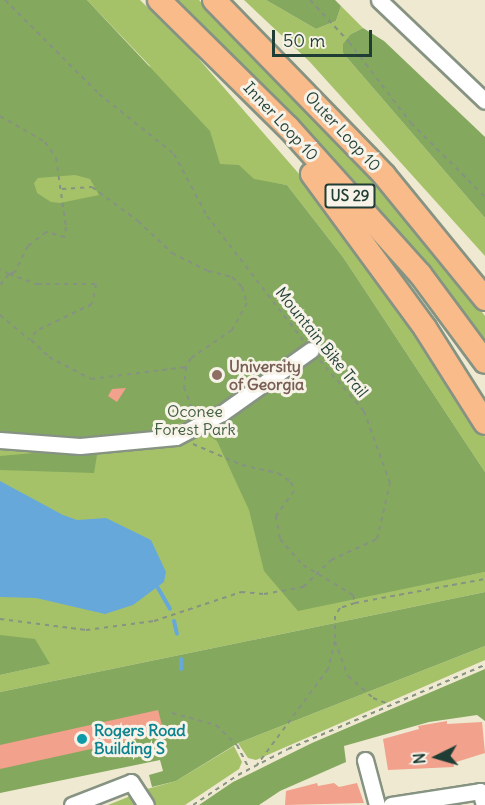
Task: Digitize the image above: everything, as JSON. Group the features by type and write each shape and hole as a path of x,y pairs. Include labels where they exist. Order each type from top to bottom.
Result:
{"highway":[{"name":"Inner Loop 10","path":"159,0 288,127 420,274 485,362"},
{"name":"Outer Loop 10","path":"214,0 384,175 482,293"},
{"path":"203,41 375,257 485,423"}],"street":[{"path":"379,0 485,101"},
{"path":"0,440 80,446 176,437 198,426 310,350"},
{"path":"365,760 377,805"},
{"path":"72,805 131,782 146,805"},
{"path":"391,805 480,791 484,805"}],"path":[{"name":"Mountain Bike Trail","path":"0,619 110,629 154,621 241,592 264,594 303,587 331,560 377,539 390,483 364,411 310,350 207,216 174,154 99,94 5,0"},
{"path":"310,0 349,42 411,123 485,196"},
{"path":"0,116 45,142 56,158 62,189 65,237 46,232 28,246 15,272 9,274 0,285"},
{"path":"62,189 92,186 138,221 172,253 208,271 232,277 242,287 247,303 232,330 191,358 186,367 184,387 198,426"},
{"path":"0,269 37,284 96,284 92,304 36,332 31,340"},
{"path":"0,315 49,357 91,379 186,367"},
{"path":"176,437 242,465 278,473 291,482 294,491 276,516 275,525 289,550 316,575 349,589 355,603"},
{"path":"257,765 328,669 335,641 335,616 340,608 355,603 485,579"},
{"path":"335,641 348,676 373,698 393,706"},
{"path":"194,805 257,765 485,665"},
{"path":"172,713 216,725 237,746 249,769"}],"green space":[{"name":"Oconee Forest Park","path":"0,0 151,67 87,0 140,0 191,50 307,183 416,329 485,437 485,472 343,257 287,185 254,180 403,588 485,572 485,592 0,692 0,675 49,664 0,664"},
{"name":"Oconee Forest Park","path":"0,0 87,0 210,131 220,164 239,165 254,179 287,185 343,257 485,472 485,572 298,611 264,571 249,510 217,441 186,421 150,434 43,449 0,450","holes":["75,175 90,179 99,195 60,203 51,202 37,193 34,183 38,178"]},
{"path":"172,0 199,0 353,157 417,228 485,316 485,346"},
{"path":"244,0 266,0 316,29 336,21 341,6 363,28 351,34 343,53 485,218 485,256 309,61"},
{"path":"266,0 335,0 341,6 336,21 316,29"},
{"path":"363,28 384,41 485,137 485,218 343,53 343,44 351,34"},
{"path":"34,453 97,455 94,473 0,470 0,456"},
{"path":"485,592 485,646 238,743 176,781 152,787 149,775 163,771 160,760 0,793 0,692"},
{"path":"0,635 35,639 50,664 0,675"},
{"path":"485,646 485,660 256,760 248,758 238,743"},
{"path":"485,669 485,721 477,715 429,722 344,746 346,762 280,791 259,805 199,805 233,782 312,743"},
{"path":"234,746 242,762 239,769 185,805 155,805 147,789 176,781"},
{"path":"132,796 139,805 108,805 128,797"}],"water":[{"path":"0,481 63,515 77,520 106,518 151,540 166,572 164,582 133,605 105,614 36,598 0,597"}],"building":[{"path":"126,388 117,402 108,396 112,389"},
{"name":"Rogers Road Building S","path":"158,710 164,733 0,769 0,745"},
{"path":"447,721 447,724 482,722 485,753 453,763 454,767 388,770 383,739 419,729 418,726"},
{"path":"317,783 318,786 334,783 339,787 357,783 364,803 285,805 286,791"}],"waterway":[{"path":"158,588 170,609"},
{"path":"174,621 177,634"},
{"path":"181,659 181,669"}],"place":[{"name":"University of Georgia","path":"217,375"},
{"name":"Rogers Road Building S","path":"82,739"}]}
